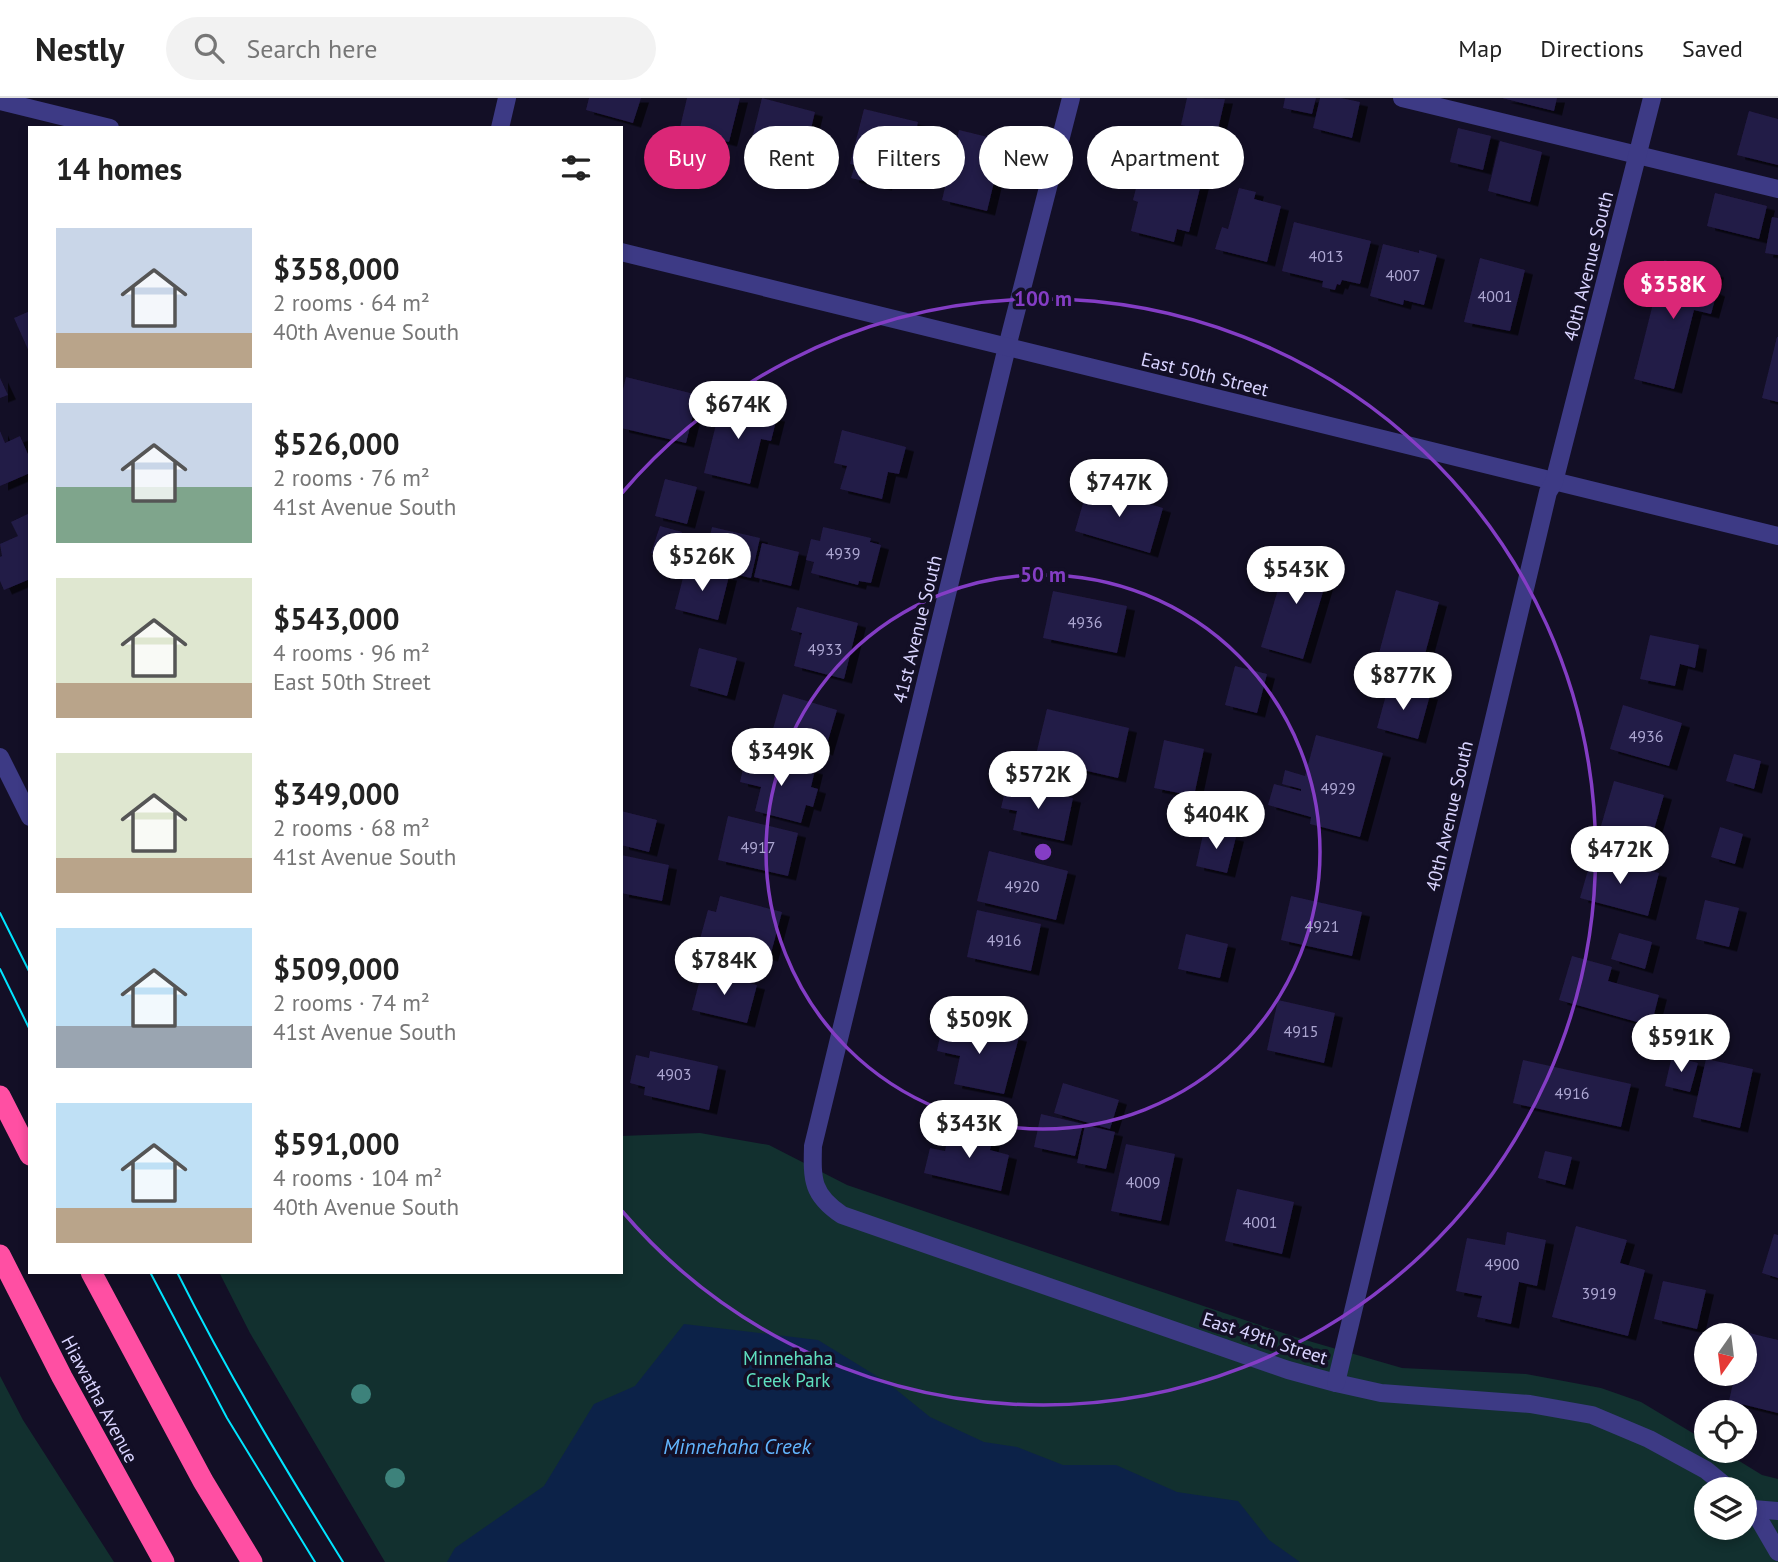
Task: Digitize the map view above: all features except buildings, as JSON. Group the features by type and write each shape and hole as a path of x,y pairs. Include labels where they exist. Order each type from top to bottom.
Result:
{"highway":[{"path":"0,1096 28,1151"},
{"name":"Hiawatha Avenue","path":"0,1255 62,1377 164,1562"},
{"path":"92,1274 203,1481 252,1562"}],"street":[{"path":"501,126 508,98"},
{"name":"41st Avenue South","path":"812,1171 816,1132 1007,347 1071,98"},
{"path":"1402,98 1778,189"},
{"name":"40th Avenue South","path":"1336,1383 1548,492 1554,482 1652,98"},
{"path":"0,101 102,126"},
{"name":"East 50th Street","path":"623,252 1778,537"},
{"path":"0,757 28,813"},
{"name":"East 49th Street","path":"812,1171 813,1182 819,1195 842,1215 1288,1370 1381,1393 1530,1404 1592,1415 1660,1445 1714,1477"},
{"path":"1757,1507 1778,1511"},
{"path":"1757,1519 1778,1552"}],"green space":[{"name":"Minnehaha Creek Park","path":"700,1133 769,1145 847,1185 1295,1337 1402,1368 1526,1374 1601,1388 1641,1402 1694,1434 1694,1463 1742,1463 1762,1475 1778,1479 1778,1562 385,1562 250,1333 220,1274 623,1274 623,1136"},
{"path":"0,1376 23,1420 114,1562 0,1562"}],"water":[{"name":"Minnehaha Creek","path":"684,1324 818,1340 888,1383 930,1417 984,1442 1017,1447 1063,1465 1116,1465 1177,1492 1238,1501 1269,1540 1300,1562 447,1562 455,1548 544,1486 594,1404 635,1386"}],"tram line":[{"path":"0,913 28,969"},
{"path":"0,969 28,1026"},
{"path":"151,1274 227,1418 315,1562"},
{"path":"178,1274 257,1419 343,1562"}]}
